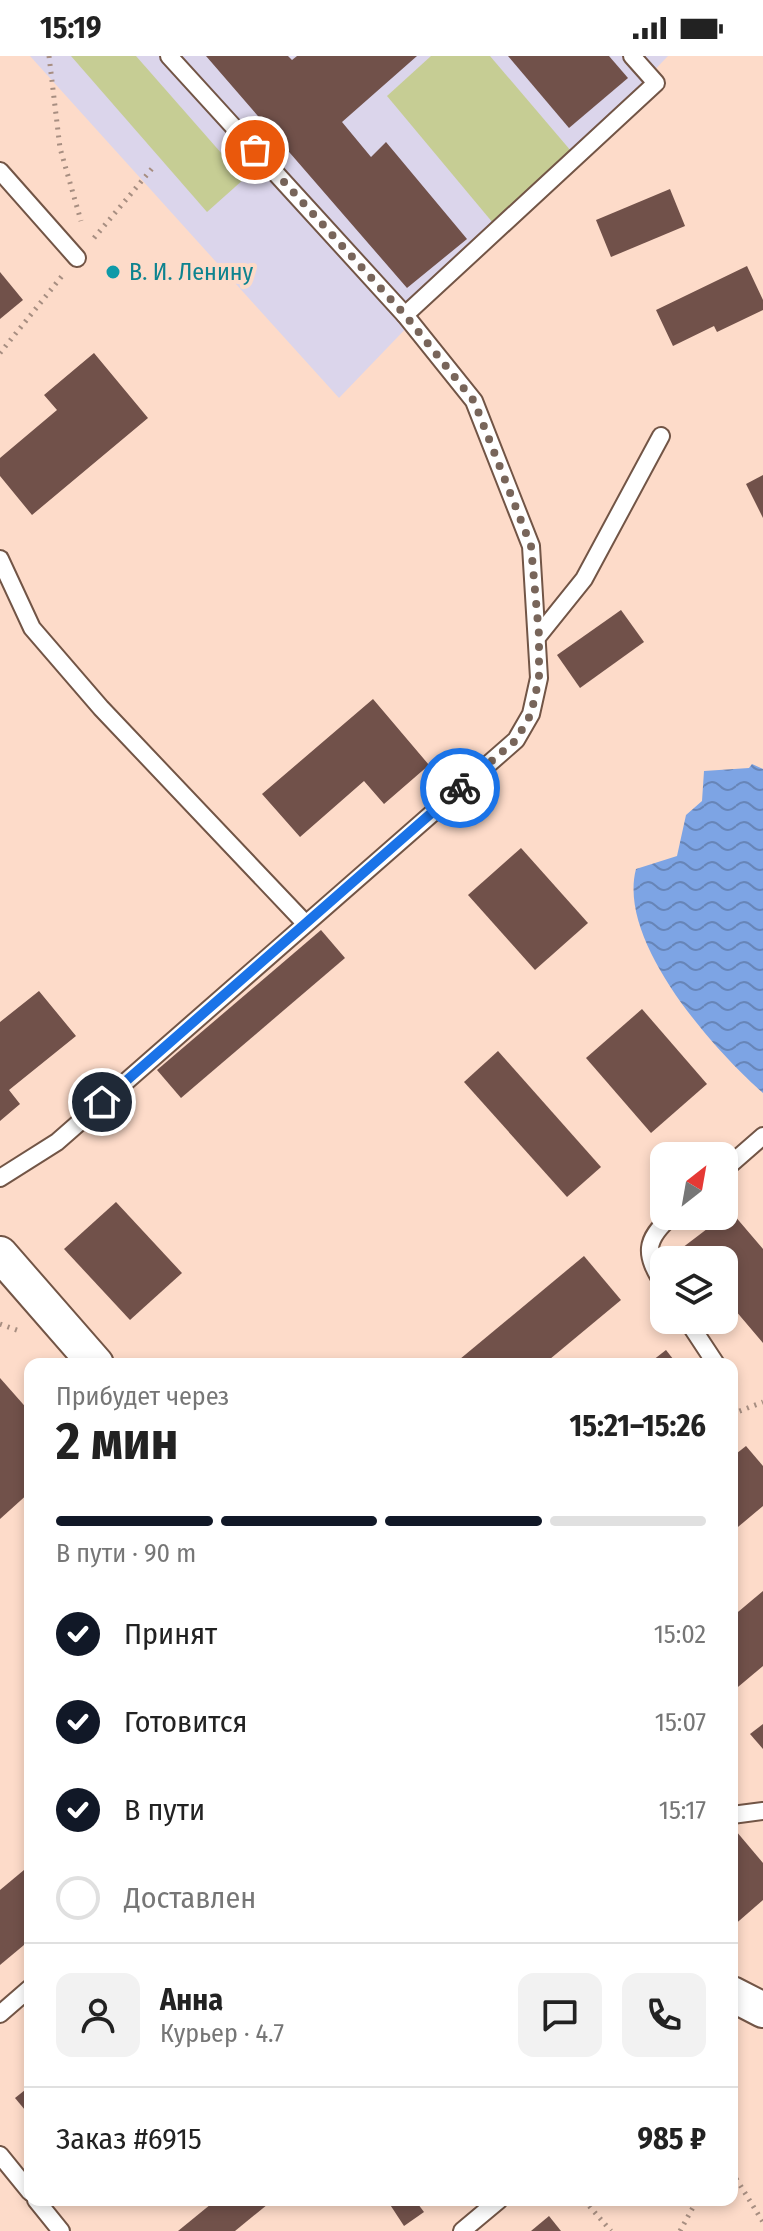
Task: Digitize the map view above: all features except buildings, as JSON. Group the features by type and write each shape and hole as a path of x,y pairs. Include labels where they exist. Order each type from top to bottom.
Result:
{"street":[{"path":"0,1254 91,1358"},
{"path":"738,1997 763,2010"}],"lane":[{"path":"0,1178 57,1142 304,922 516,740 534,702 539,678 539,635 531,546 474,401 405,315 169,56"},
{"path":"405,315 656,83 632,56"},
{"path":"0,171 82,251"},
{"path":"539,635 584,579 661,436"},
{"path":"0,559 32,628 101,708 304,922"},
{"path":"738,1158 763,1136"},
{"path":"650,1253 649,1247 656,1230"},
{"path":"696,1334 712,1358"},
{"path":"738,1814 763,1811"},
{"path":"0,2014 24,1993"},
{"path":"0,2155 24,2185"},
{"path":"41,2206 61,2231"},
{"path":"462,2231 492,2206"}],"path":[{"path":"49,56 60,148 82,251"},
{"path":"738,1412 763,1402"},
{"path":"738,2182 763,2222"},
{"path":"589,2206 611,2231"},
{"path":"680,2231 694,2206"}],"shaded area":[{"path":"30,56 668,56 339,398"}],"green space":[{"path":"71,56 136,56 244,179 207,212"},
{"path":"431,56 490,56 571,151 493,223 387,96"}],"water":[{"path":"752,764 763,769 763,1093 719,1049 673,991 654,960 641,928 634,897 636,869 677,856 686,815 702,801 704,771 749,768"}],"way so far":[{"path":"255,150 405,315 474,401 531,546 539,635 539,678 531,714 516,740 460,788"}],"place":[{"name":"В. И. Ленину","path":"113,272"}],"route":[{"path":"102,1102 460,788"}]}
